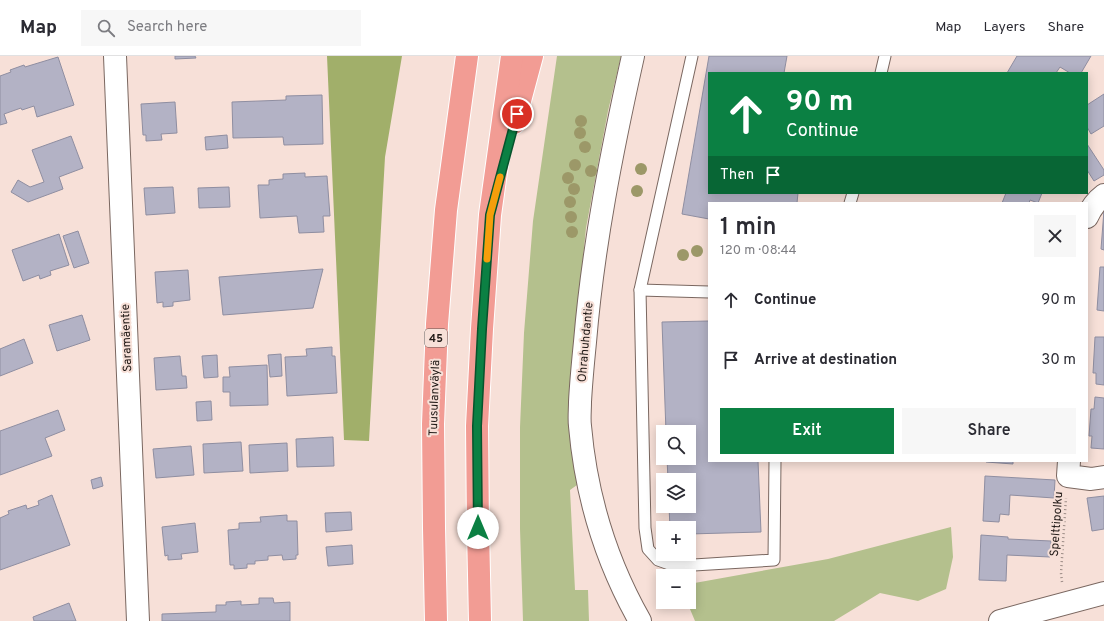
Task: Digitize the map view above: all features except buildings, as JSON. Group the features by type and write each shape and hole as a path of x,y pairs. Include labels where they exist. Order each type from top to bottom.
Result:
{"highway":[{"name":"Tuusulanväylä","path":"436,621 433,424 437,324 446,210 467,56"},
{"path":"480,621 477,426 482,329 490,215 512,56"},
{"path":"490,215 532,56"}],"street":[{"name":"Saramäentie","path":"115,56 138,621"},
{"name":"Ohrahuhdantie","path":"633,56 602,204 587,319 581,387 580,424 584,467 607,552 627,597 640,621"},
{"path":"1088,215 1099,199 1104,195"},
{"path":"1068,468 1091,479 1104,477"},
{"path":"1000,621 1104,593"}],"lane":[{"path":"692,56 640,290 645,528 648,549 658,560 672,565 774,560 775,462"},
{"path":"881,72 885,56"},
{"path":"640,290 708,292"}],"path":[{"name":"Spelttipolku","path":"1061,573 1068,468"}],"green space":[{"path":"327,56 402,56 385,157 369,441 344,440"},
{"path":"557,56 621,56 608,111 586,228 570,392 572,446 577,485 570,490 575,590 588,590 589,621 523,621 520,529 520,427 524,333 533,221"},
{"path":"951,527 953,557 946,589 918,601 880,593 834,621 695,621 690,609 696,609 696,583 828,559"}],"slow traffic":[{"path":"487,259 490,215 500,177"}],"route":[{"path":"478,528 477,426 490,215 517,114"}]}
